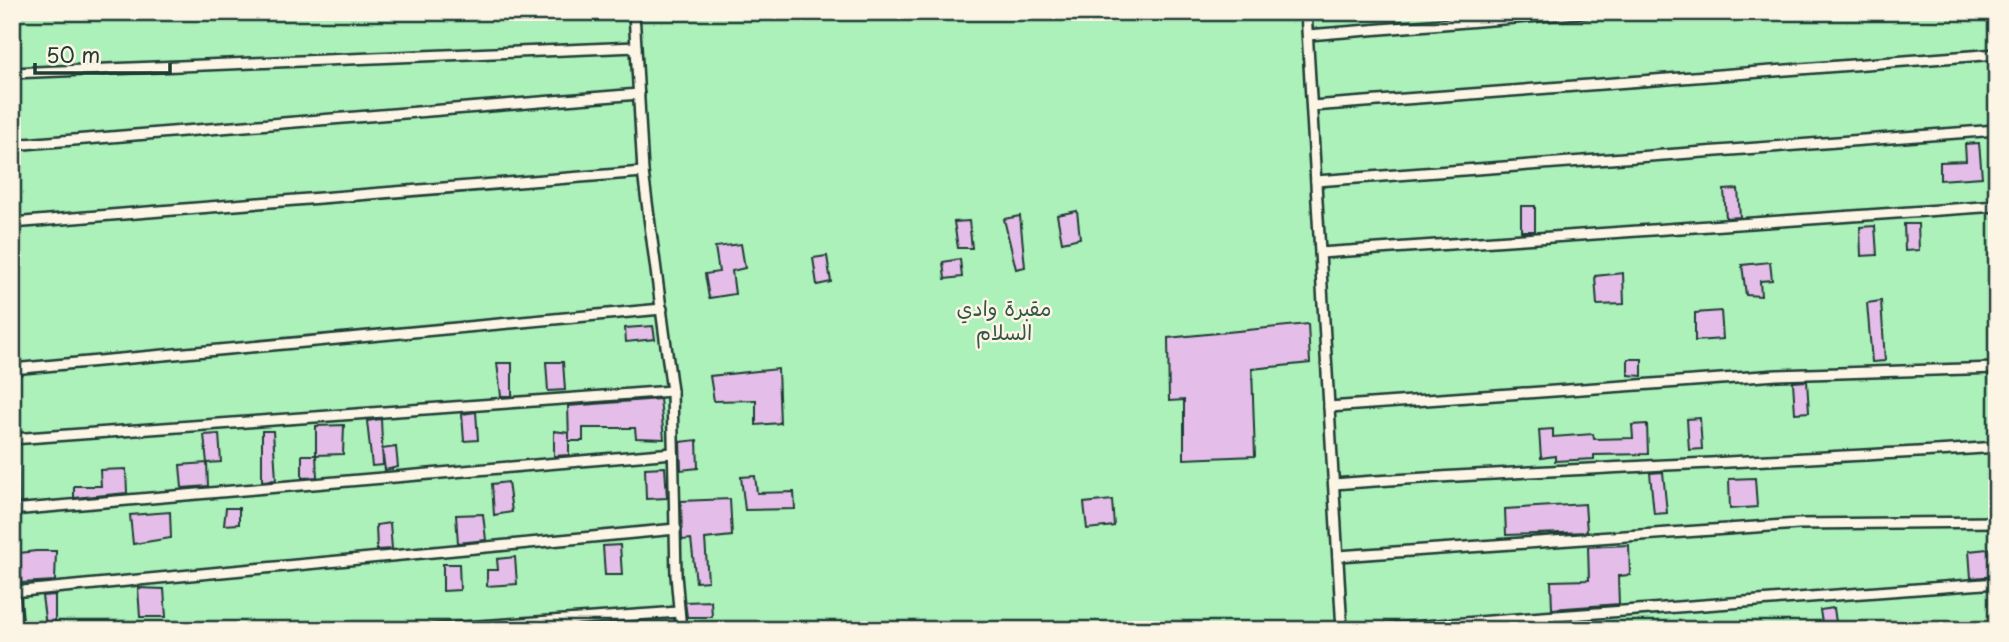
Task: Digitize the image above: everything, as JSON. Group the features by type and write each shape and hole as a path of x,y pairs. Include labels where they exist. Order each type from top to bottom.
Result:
{"lane":[{"path":"634,12 643,172 672,391 681,630"},
{"path":"1306,12 1342,630"},
{"path":"1308,35 1590,12"},
{"path":"12,73 636,47"},
{"path":"1312,106 1997,54"},
{"path":"12,145 639,94"},
{"path":"1316,181 1997,130"},
{"path":"12,223 643,172"},
{"path":"1320,253 1997,206"},
{"path":"12,369 662,309"},
{"path":"1329,407 1777,375 1997,368"},
{"path":"18,630 13,592 12,439 672,391"},
{"path":"1334,484 1511,471 1857,457 1997,447"},
{"path":"12,510 673,453"},
{"path":"1338,556 1798,524 1997,522"},
{"path":"13,592 676,529"},
{"path":"1370,630 1997,583"},
{"path":"422,630 679,612"}],"green space":[{"name":"مقبرة وادي السلام","path":"12,12 1997,12 1997,630 12,630"}],"building":[{"path":"1979,143 1982,177 1940,180 1940,162 1966,161 1965,144"},
{"path":"1738,189 1740,217 1726,218 1724,190"},
{"path":"1521,206 1535,206 1535,231 1521,231"},
{"path":"1077,211 1080,238 1062,242 1057,215"},
{"path":"1020,216 1025,267 1016,269 1004,219"},
{"path":"969,221 972,248 958,248 954,222"},
{"path":"1904,224 1918,224 1919,250 1905,251"},
{"path":"1875,226 1877,255 1861,256 1860,227"},
{"path":"741,244 745,268 732,271 735,294 709,298 705,274 719,272 715,247"},
{"path":"827,256 831,282 817,285 813,258"},
{"path":"960,259 962,277 945,279 943,262"},
{"path":"1770,262 1772,280 1760,281 1761,296 1746,295 1742,265"},
{"path":"1623,273 1624,304 1597,305 1595,276"},
{"path":"1881,301 1885,361 1872,362 1867,303"},
{"path":"1721,311 1723,339 1695,341 1695,313"},
{"path":"1308,324 1310,363 1252,369 1255,456 1184,459 1184,400 1169,401 1168,338"},
{"path":"653,326 655,339 626,342 625,328"},
{"path":"1628,359 1642,359 1642,376 1628,375"},
{"path":"546,362 563,362 565,390 548,391"},
{"path":"497,363 512,363 512,396 501,396"},
{"path":"778,369 780,423 756,425 756,400 714,401 710,376"},
{"path":"1807,381 1809,412 1795,413 1793,382"},
{"path":"660,399 664,439 636,438 635,428 583,428 583,441 569,441 568,406"},
{"path":"476,412 478,440 464,441 462,414"},
{"path":"1700,418 1702,449 1689,450 1687,419"},
{"path":"381,419 383,465 372,466 367,421"},
{"path":"1647,424 1648,454 1594,455 1594,459 1555,461 1555,456 1541,458 1539,430 1553,429 1553,437 1593,434 1594,439 1633,438 1632,425"},
{"path":"344,425 343,454 316,455 316,426"},
{"path":"262,431 273,431 276,480 262,481"},
{"path":"554,431 569,433 569,455 554,456"},
{"path":"219,434 221,462 207,463 204,435"},
{"path":"697,440 698,468 681,470 680,442"},
{"path":"396,447 398,467 385,470 382,449"},
{"path":"302,455 316,455 317,477 302,478"},
{"path":"207,463 208,486 182,488 180,465"},
{"path":"665,467 667,498 646,499 645,468"},
{"path":"126,469 127,493 74,498 74,486 101,486 100,470"},
{"path":"1663,472 1667,513 1654,514 1650,473"},
{"path":"755,476 757,493 794,492 795,509 745,510 741,477"},
{"path":"1755,478 1757,507 1730,509 1729,479"},
{"path":"508,482 512,512 494,515 492,484"},
{"path":"730,499 732,536 705,539 708,581 696,582 691,539 682,540 681,501"},
{"path":"1112,500 1114,526 1087,529 1084,503"},
{"path":"1585,504 1587,532 1506,535 1505,509"},
{"path":"226,508 239,508 239,524 224,525"},
{"path":"170,512 171,538 133,544 130,515"},
{"path":"483,514 486,540 458,543 456,515"},
{"path":"390,523 392,549 377,550 376,525"},
{"path":"620,545 622,575 605,575 603,546"},
{"path":"1629,545 1630,575 1618,576 1619,604 1552,609 1551,581 1589,580 1588,547"},
{"path":"1997,548 1997,576 1971,578 1969,551"},
{"path":"56,551 55,581 21,583 20,553"},
{"path":"515,557 517,584 487,586 487,570 498,570 497,559"},
{"path":"443,564 459,564 460,590 443,591"},
{"path":"138,588 164,589 166,617 140,617"},
{"path":"55,595 55,626 46,626 42,596"},
{"path":"711,601 712,617 687,617 685,602"},
{"path":"1834,608 1837,630 1823,630 1820,610"}]}
